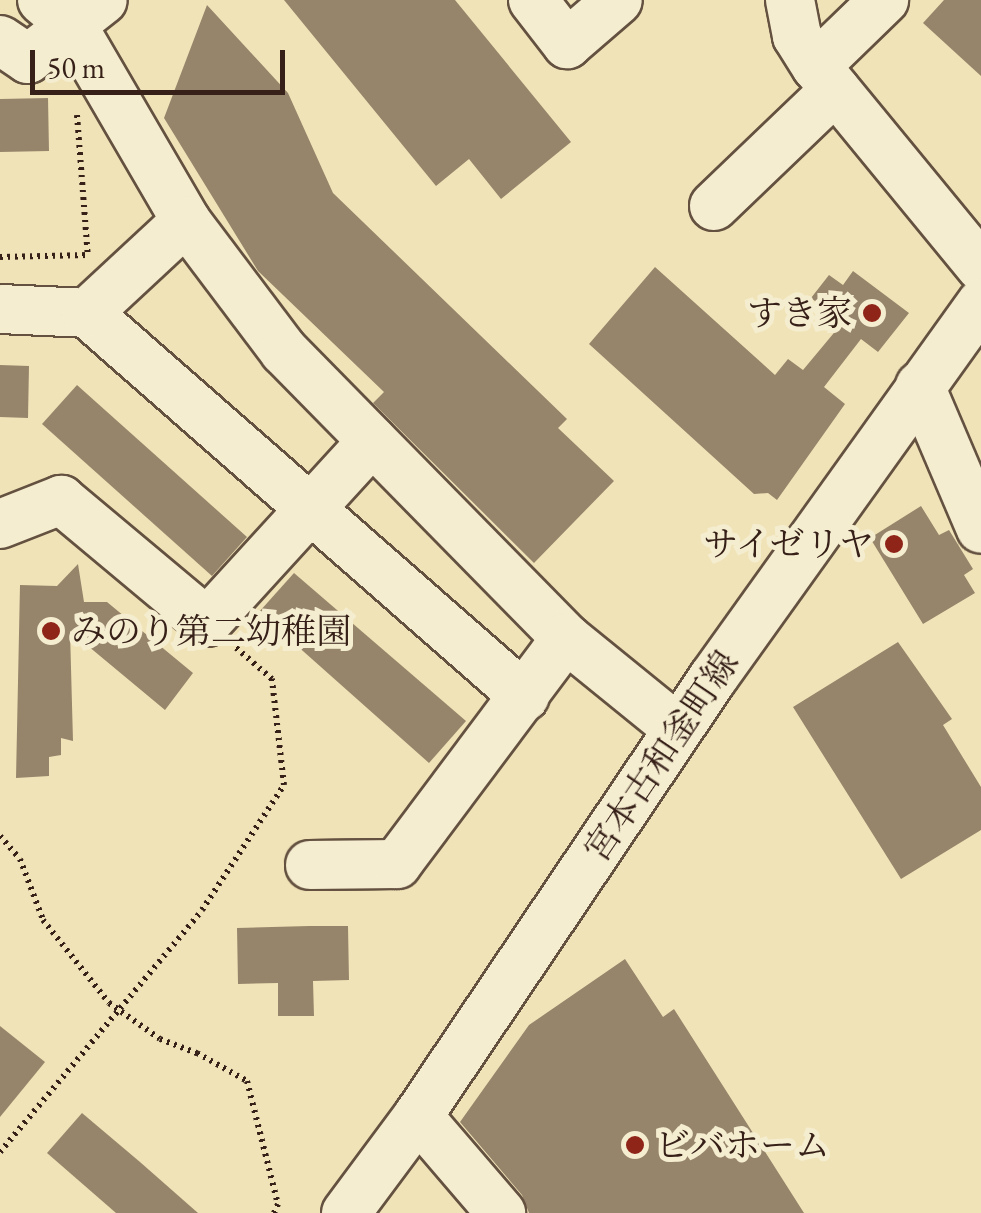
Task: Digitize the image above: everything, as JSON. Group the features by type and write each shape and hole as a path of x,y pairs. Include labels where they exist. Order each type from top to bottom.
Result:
{"street":[{"path":"533,0 567,44 618,0"},
{"path":"790,0 796,36 825,78 981,267"},
{"path":"714,206 825,78 884,0"},
{"path":"0,40 28,59 72,8 186,222 284,351 566,638 678,729"},
{"path":"87,313 186,222"},
{"name":"宮本古和釜町線","path":"346,1213 418,1116 678,729 981,303"},
{"path":"0,309 87,313 525,697"},
{"path":"920,386 981,529"},
{"path":"0,524 62,500 206,622 372,441"},
{"path":"310,865 397,864 566,638"},
{"path":"418,1116 502,1213"}],"path":[{"path":"76,99 88,255 87,313"},
{"path":"0,256 88,255"},
{"path":"0,1152 202,910 284,784 272,679 206,622"},
{"path":"0,836 20,859 43,920 71,959 117,1009 160,1039 246,1080 278,1204 274,1213"}],"building":[{"path":"284,0 455,0 571,142 501,199 469,159 436,186"},
{"path":"944,0 981,0 981,76 923,23"},
{"path":"207,5 288,93 333,193 567,419 558,428 614,481 534,563 373,403 384,392 258,271 164,118"},
{"path":"48,98 49,151 0,152 0,99"},
{"path":"655,267 775,375 788,359 803,370 843,322 811,298 829,275 843,285 853,271 909,313 878,352 861,339 824,387 845,404 777,500 768,493 754,494 589,344"},
{"path":"0,365 29,366 28,418 0,417"},
{"path":"77,385 247,537 212,576 42,424"},
{"path":"921,506 939,535 949,530 973,569 964,575 975,593 923,624 870,538"},
{"path":"78,564 84,602 107,602 193,673 165,710 70,631 73,741 61,738 61,755 49,757 49,776 16,778 20,585 57,586"},
{"path":"294,573 466,721 429,763 259,612"},
{"path":"898,642 952,719 943,725 981,787 981,830 901,879 793,707"},
{"path":"348,926 349,980 313,981 314,1016 278,1016 278,983 238,984 237,928"},
{"path":"625,959 663,1017 674,1009 804,1213 529,1213 522,1195 460,1122 529,1025"},
{"path":"0,1026 45,1062 0,1117"},
{"path":"82,1113 198,1213 116,1213 47,1153"}],"place":[{"name":"すき家","path":"872,313"},
{"name":"サイゼリヤ","path":"894,544"},
{"name":"みのり第二幼稚園","path":"51,631"},
{"name":"ビバホーム","path":"635,1145"}]}
